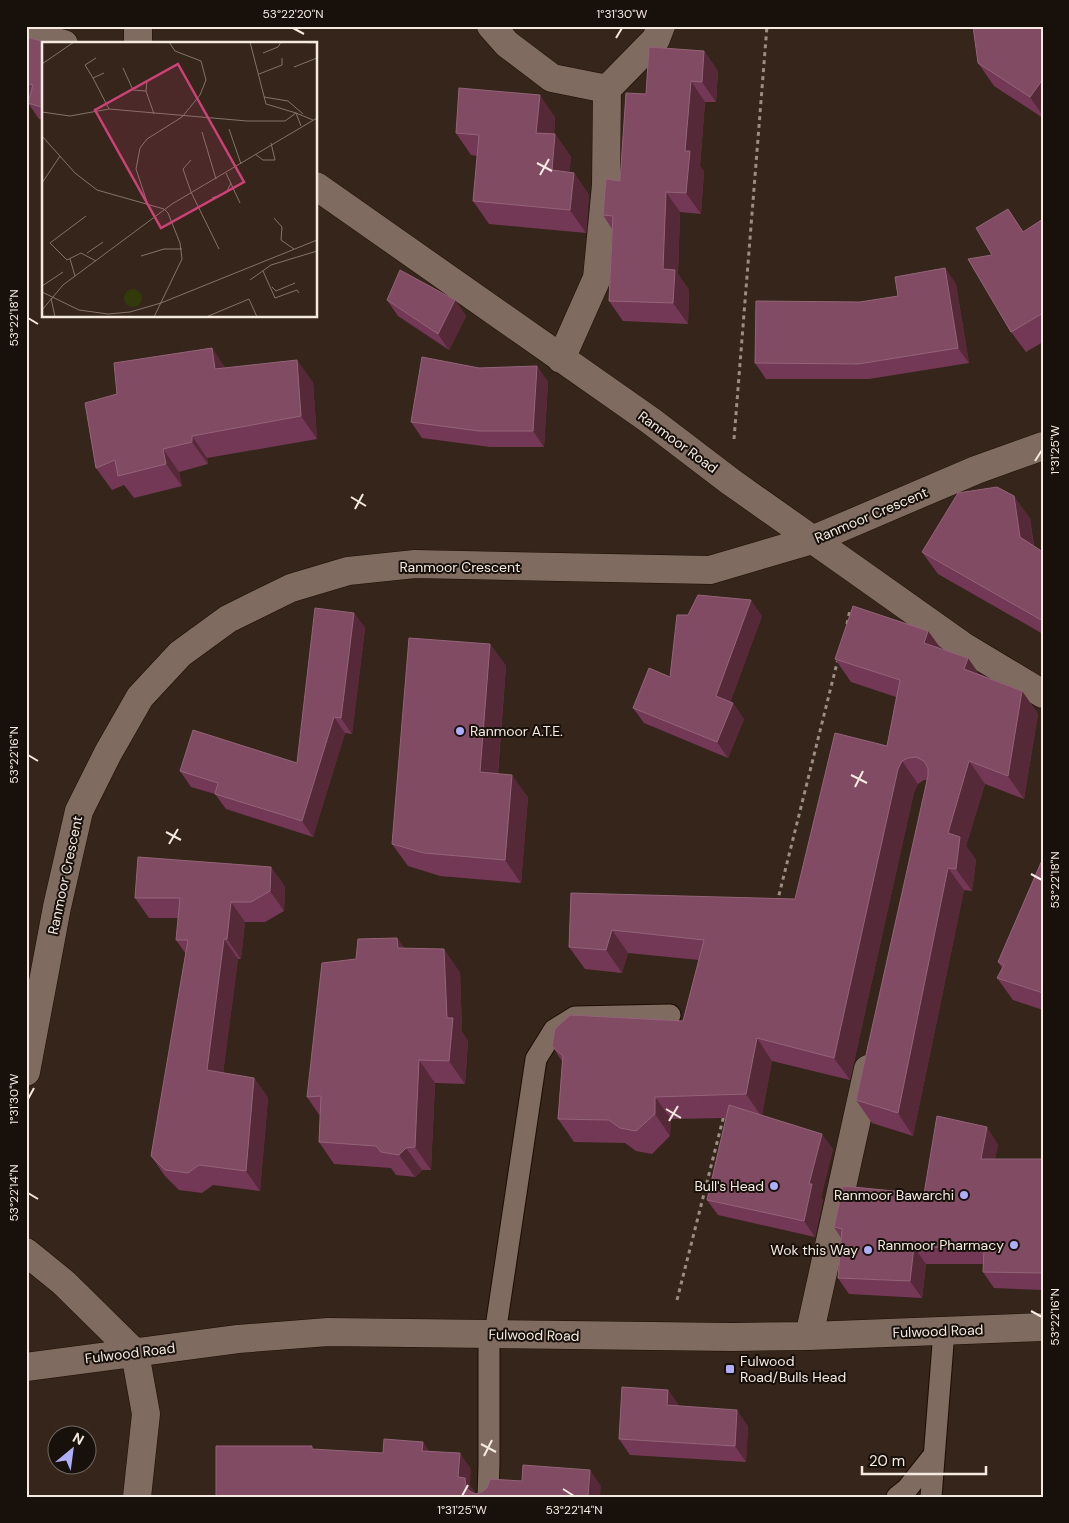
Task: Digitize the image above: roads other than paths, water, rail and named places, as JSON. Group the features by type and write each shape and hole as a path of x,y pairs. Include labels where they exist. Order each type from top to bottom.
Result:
{"street":[{"path":"138,26 138,42"},
{"path":"491,26 507,44 552,78 607,89"},
{"path":"561,359 597,278 606,185 607,89 656,39 661,26"},
{"path":"26,34 56,42"},
{"name":"Ranmoor Road","path":"318,187 650,421 731,482 963,646 1043,694"},
{"name":"Ranmoor Crescent","path":"26,1072 57,907 79,811 108,753 140,697 180,654 228,619 291,588 348,571 416,564 710,570 812,540 976,470 1043,446"},
{"path":"809,1336 873,1046"},
{"path":"26,1252 64,1283 136,1353 146,1414 137,1497"},
{"name":"Fulwood Road","path":"26,1367 238,1339 328,1332 732,1337 1043,1327"}],"lane":[{"path":"488,1497 492,1334 536,1059 554,1030 575,1017 670,1014"},
{"path":"931,1497 944,1331"},
{"path":"897,1497 907,1489 934,1456"}],"place":[{"name":"Ranmoor A.T.E.","path":"460,731"},
{"name":"Bull's Head","path":"774,1186"},
{"name":"Ranmoor Bawarchi","path":"964,1195"},
{"name":"Ranmoor Pharmacy","path":"1014,1245"},
{"name":"Wok this Way","path":"868,1250"},
{"name":"Fulwood Road/Bulls Head","path":"730,1369"}]}
